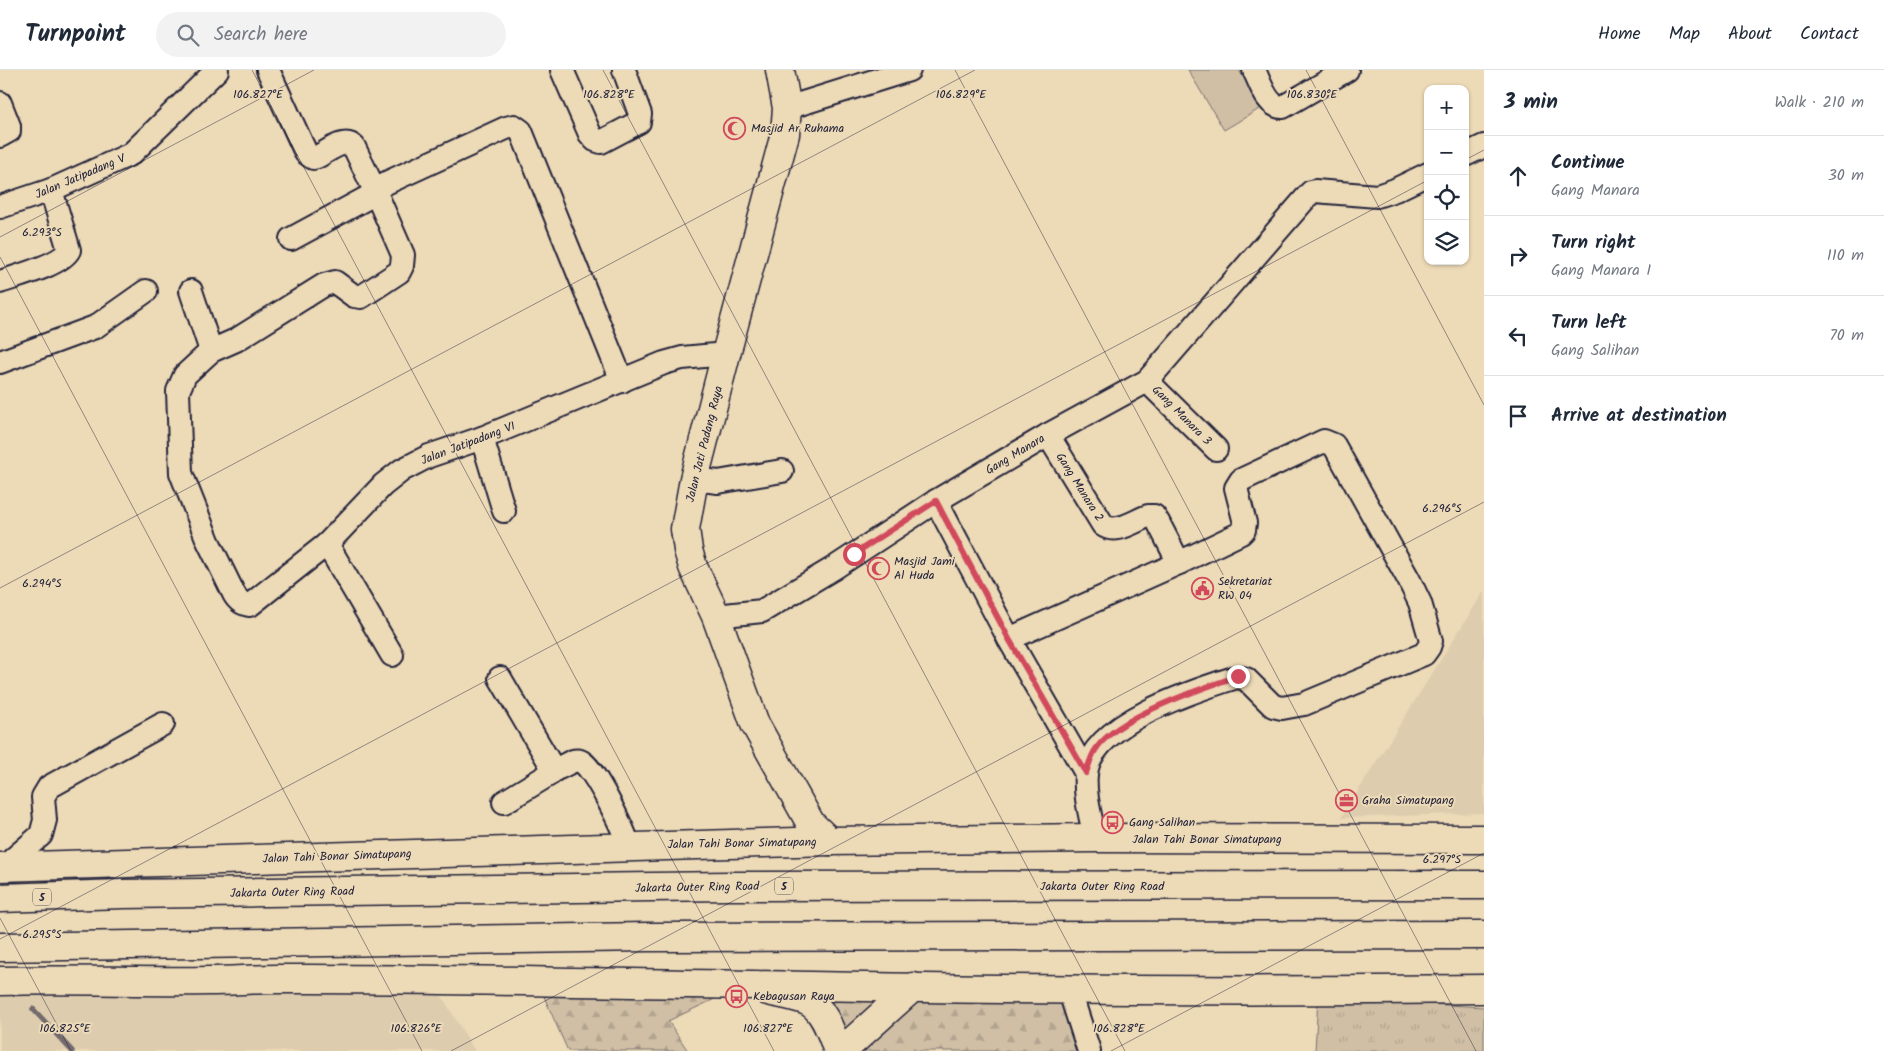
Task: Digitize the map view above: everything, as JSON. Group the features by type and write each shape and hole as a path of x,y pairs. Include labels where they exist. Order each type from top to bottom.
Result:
{"main road":[{"name":"Jalan Jati Padang Raya","path":"780,70 787,108 785,134 694,479 686,536 693,567 716,616 754,724 811,824 829,840"},
{"path":"789,842 800,825 802,816 800,802"},
{"name":"Jalan Tahi Bonar Simatupang","path":"2,867 829,840 1095,838 1484,839"},
{"name":"Jakarta Outer Ring Road","path":"0,898 122,894 738,886 1484,885"},
{"path":"0,947 657,937 1484,934"},
{"path":"0,981 68,979 207,981 283,979 1069,989 1315,991 1484,989"},
{"path":"750,985 808,1001 816,1006 838,1051"},
{"path":"842,1051 913,987"}],"street":[{"name":"Jalan Jatipadang V","path":"0,207 52,190 131,154 217,70"},
{"path":"191,291 211,351 236,340 324,285 336,282 354,296 361,297 399,272 402,266 403,255 354,147 351,143 344,142 317,157 312,158 306,153 268,70"},
{"path":"562,70 590,134 595,140 601,142 639,122 640,114 624,70"},
{"path":"787,108 909,70"},
{"path":"1254,70 1271,103 1279,107 1283,107 1347,70"},
{"path":"0,103 10,126 9,131 0,136"},
{"path":"291,238 374,191 506,128 514,126 521,131 622,382"},
{"path":"1469,153 1484,146"},
{"name":"Gang Manara","path":"716,616 762,611 834,568 936,501 1048,435 1148,381 1307,196 1315,191 1377,196 1395,190 1426,175"},
{"path":"0,282 54,262 66,255 69,250 52,190"},
{"path":"0,362 95,327 146,291"},
{"name":"Jalan Jatipadang VI","path":"211,351 185,375 178,391 181,472 208,541 234,594 238,601 250,605 327,544 383,485 402,470 429,456 482,438 622,382 664,363 682,358 726,354"},
{"name":"Gang Manara 3","path":"1148,381 1216,449"},
{"name":"Gang Manara 2","path":"1048,435 1103,525 1108,529 1115,529 1148,516 1154,516 1179,563"},
{"path":"482,438 504,511"},
{"path":"1009,639 1179,563 1244,530 1245,523 1236,493 1236,488 1241,480 1321,442 1328,441 1334,445 1420,603 1431,641 1430,647 1424,654 1304,704 1282,708 1273,706 1246,680 1238,676 1168,701 1115,731 1097,747 1090,758 1086,773 1088,802 1095,838"},
{"path":"694,479 718,482 782,471"},
{"path":"936,501 1009,639 1086,773"},
{"path":"327,544 392,655"},
{"path":"500,678 555,769"},
{"path":"2,867 40,835 45,820 43,797 49,787 163,724"},
{"path":"504,802 555,769 580,760 590,768 624,831 629,846"},
{"path":"1069,989 1090,1051"}],"shaded area":[{"path":"1484,591 1484,813 1341,818"},
{"path":"29,993 440,993 475,1051 0,1051 0,995"}],"green space":[{"path":"1188,70 1239,70 1261,108 1224,130"},
{"path":"1058,981 1084,1051 838,1051 809,987"},
{"path":"740,987 668,1021 688,1051 568,1051 542,992"},
{"path":"1318,998 1484,1007 1484,1051 1315,1051"}],"waterway":[{"path":"33,1009 72,1051"}],"place":[{"name":"Masjid Ar Ruhama","path":"735,128"},
{"name":"Masjid Jami Al Huda","path":"878,568"},
{"name":"Sekretariat RW 04","path":"1202,588"},
{"name":"Graha Simatupang","path":"1346,800"},
{"name":"Gang Salihan","path":"1113,822"},
{"name":"Kebagusan Raya","path":"737,996"}],"route":[{"path":"854,554 936,501 1009,639 1086,773 1090,758 1097,747 1115,731 1168,701 1238,676"}]}
